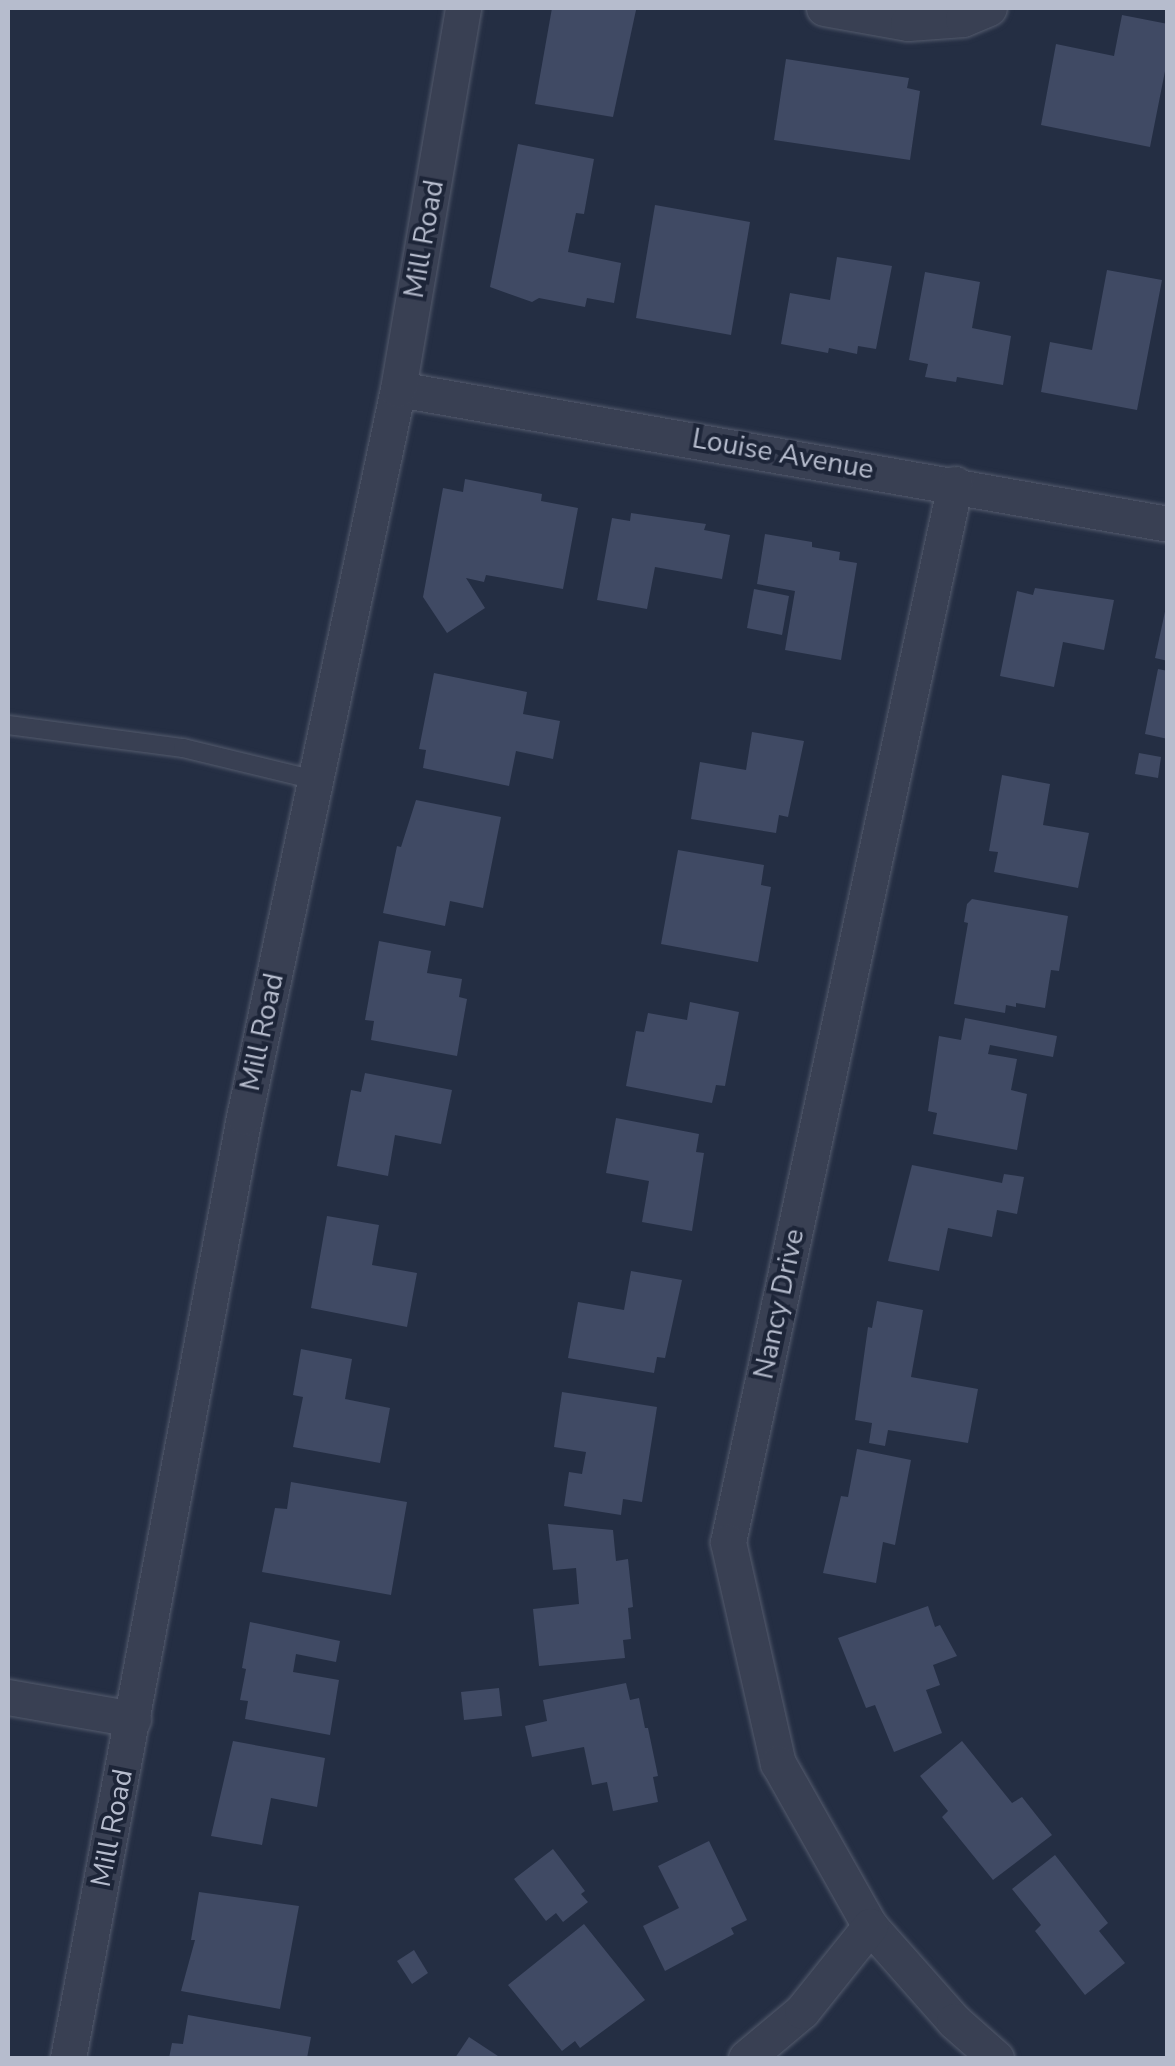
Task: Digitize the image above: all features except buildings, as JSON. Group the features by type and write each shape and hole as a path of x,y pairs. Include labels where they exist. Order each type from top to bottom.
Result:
{"street":[{"name":"Mill Road","path":"68,2058 244,1117 398,389 463,8"},
{"path":"824,8 908,23 963,19 989,8"},
{"name":"Louise Avenue","path":"398,389 1168,524"},
{"name":"Nancy Drive","path":"955,484 728,1542 778,1763 870,1926 954,2021 996,2058"},
{"path":"8,1697 133,1719"},
{"path":"746,2058 802,2011 870,1926"}],"lane":[{"path":"8,725 183,748 315,780"}]}
